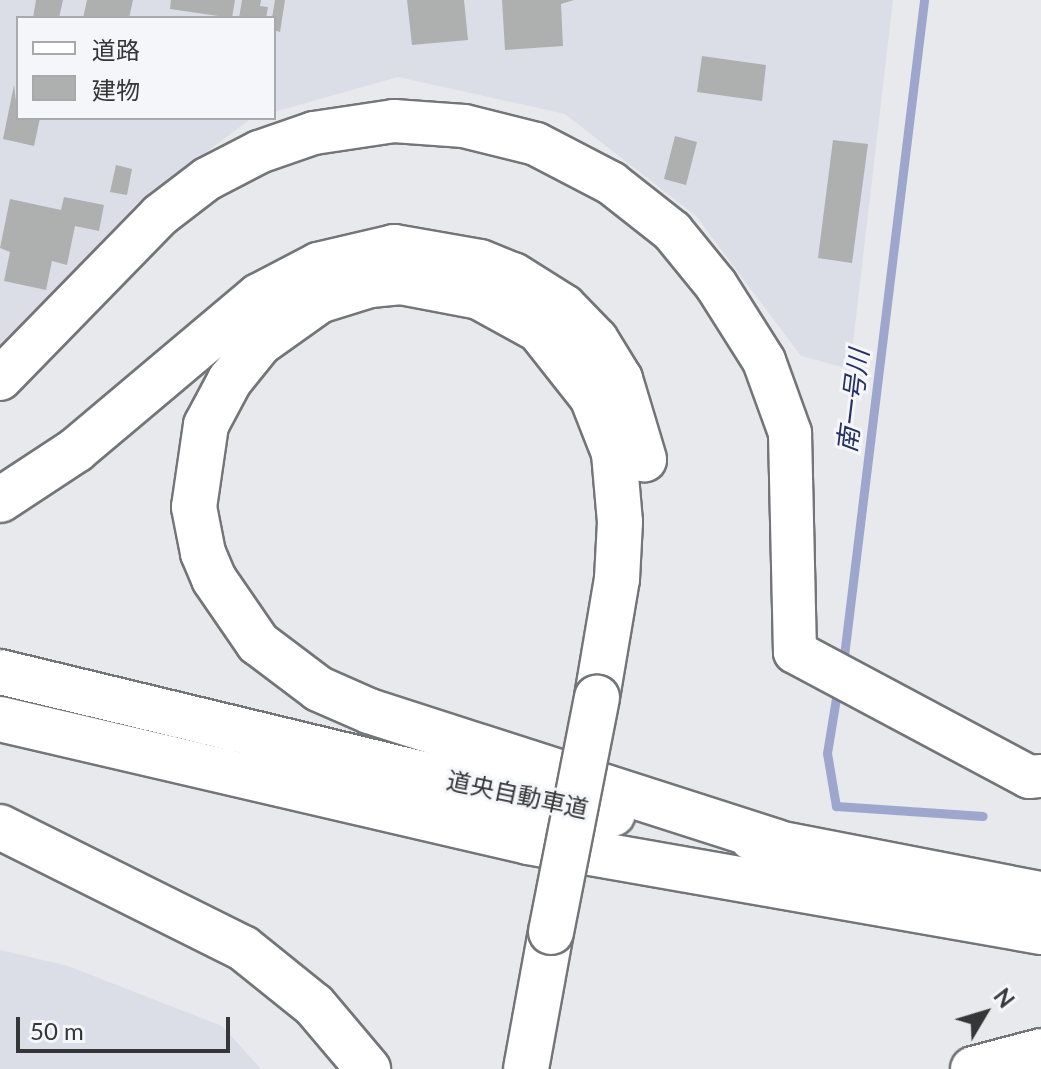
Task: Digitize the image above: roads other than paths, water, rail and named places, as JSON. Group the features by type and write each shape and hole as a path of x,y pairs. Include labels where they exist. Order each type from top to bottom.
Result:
{"highway":[{"path":"0,500 76,450 233,316 293,276 342,257 394,247 480,262 538,289 581,323 620,379 634,417 648,493 648,537 610,701 564,934 526,1069"},
{"path":"610,701 620,522 614,453 592,397 539,330 479,297 401,282 370,285 319,301 260,343 230,380 206,425 194,493 208,566 229,606 258,643 319,689 369,711 778,842"},
{"name":"道央自動車道","path":"0,672 526,799 778,842 1041,894"},
{"name":"道央自動車道","path":"0,719 528,842 1041,932"},
{"path":"0,827 243,948 314,1005 368,1069"},
{"path":"554,1069 564,934"},
{"path":"973,1069 1041,1051"}],"street":[{"path":"0,379 160,215 207,179 259,152 314,133 394,121 464,126 536,144 611,183 672,231 716,285 764,361 790,433 795,652 1029,777 1041,776"}],"waterway":[{"name":"南一号川","path":"843,664 924,0"},
{"path":"838,686 827,753 836,806 983,816"}]}
